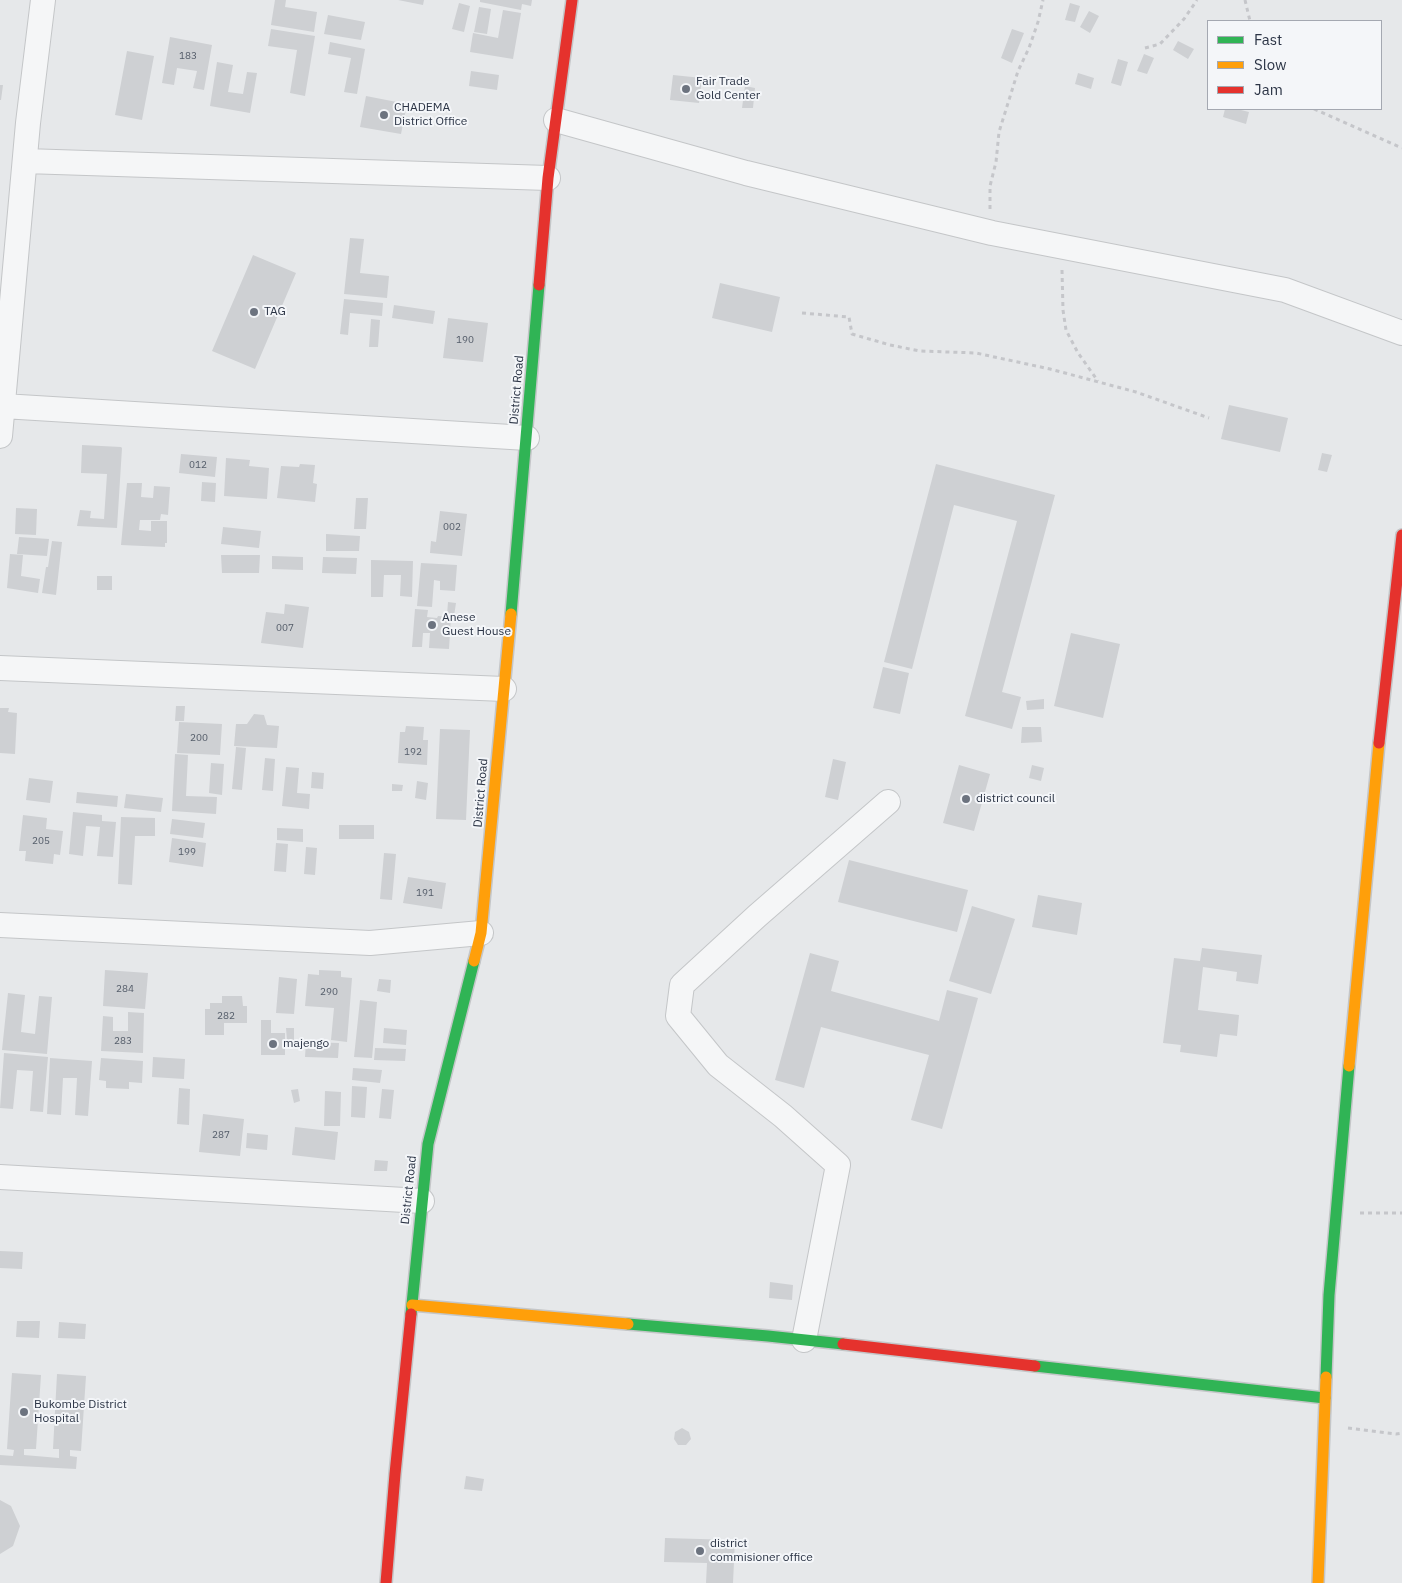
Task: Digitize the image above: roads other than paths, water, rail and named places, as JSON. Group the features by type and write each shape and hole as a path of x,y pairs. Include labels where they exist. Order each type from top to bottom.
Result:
{"street":[{"path":"0,436 42,0"},
{"name":"District Road","path":"386,1583 428,1144 481,932 527,438 548,178 572,0"},
{"path":"556,120 746,173 992,233 1285,290 1402,333"},
{"path":"25,161 548,178"},
{"path":"3,406 527,438"},
{"path":"1318,1583 1329,1295 1373,794 1402,535"},
{"path":"0,668 504,689"},
{"path":"804,1340 838,1165 783,1116 718,1065 678,1016 682,985 757,916 888,802"},
{"path":"0,925 370,943 481,932"},
{"path":"0,1177 422,1201"},
{"path":"412,1305 804,1340 1325,1398"}],"place":[{"name":"Fair Trade Gold Center","path":"686,89"},
{"name":"CHADEMA District Office","path":"384,115"},
{"name":"TAG","path":"254,312"},
{"name":"Anese Guest House","path":"432,625"},
{"name":"district council","path":"966,799"},
{"name":"majengo","path":"273,1044"},
{"name":"Bukombe District Hospital","path":"24,1412"},
{"name":"district commisioner office","path":"700,1551"}]}
